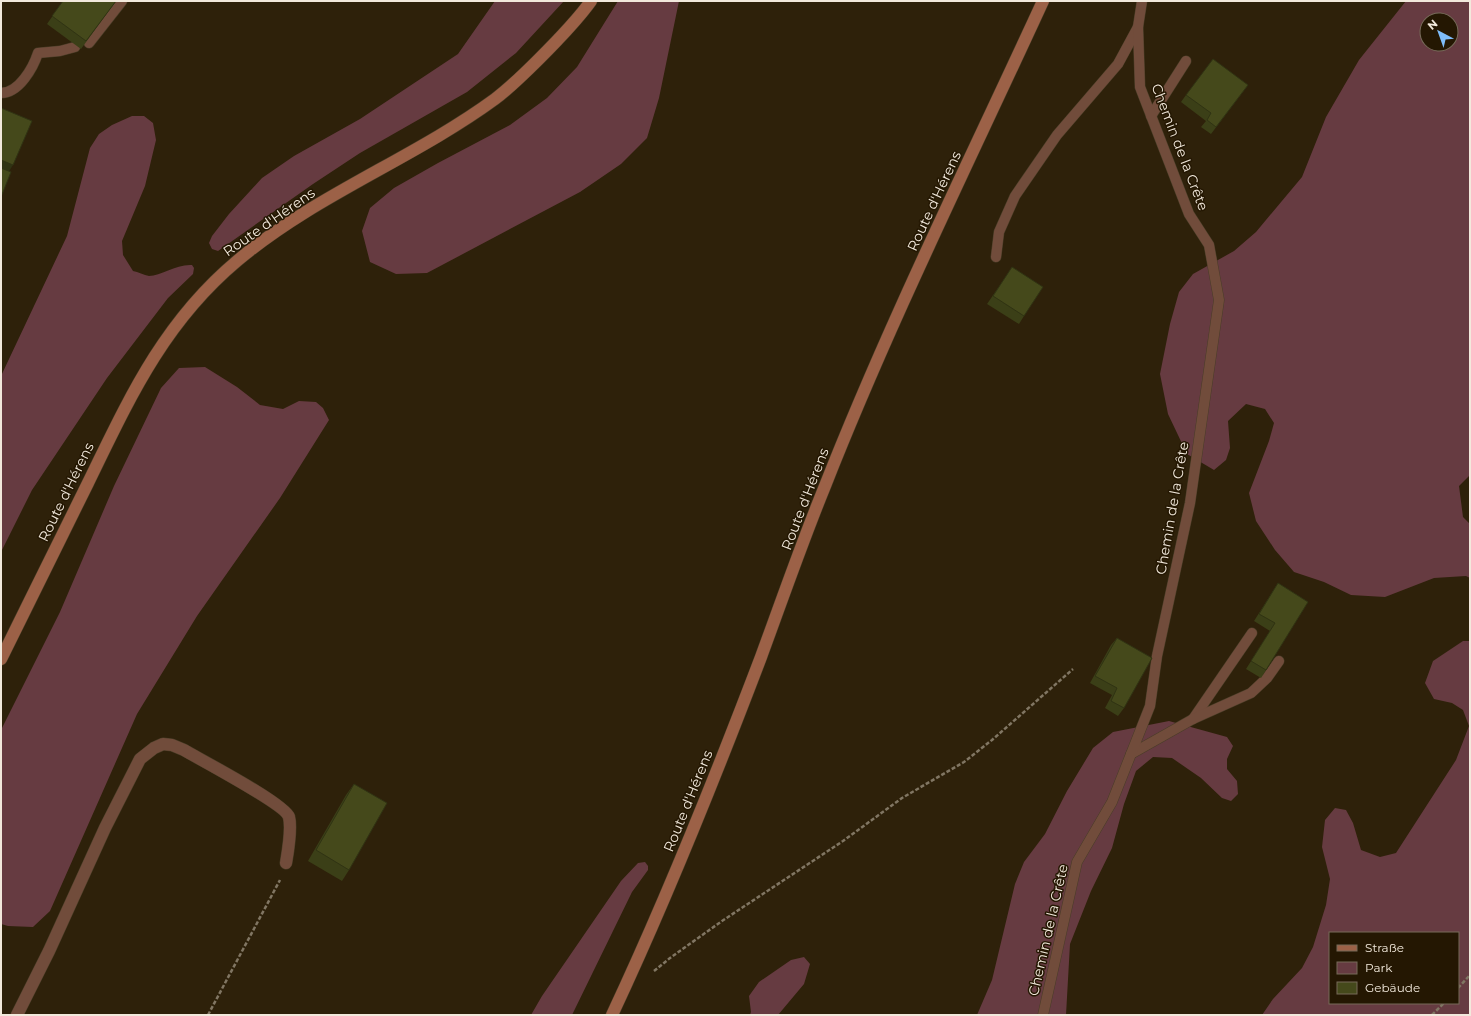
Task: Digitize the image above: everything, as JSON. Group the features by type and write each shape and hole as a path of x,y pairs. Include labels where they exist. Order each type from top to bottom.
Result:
{"main road":[{"name":"Route d'Hérens","path":"1,659 131,394 164,341 197,299 235,263 273,234 325,201 414,150 497,98 550,48 571,26 591,1"},
{"name":"Route d'Hérens","path":"612,1015 673,879 705,801 760,660 825,486 856,412 899,314 1043,1"}],"street":[{"path":"16,1015 49,951 105,828 140,759 154,748 163,744 172,745 184,750 268,798 287,813 290,824 286,863"}],"lane":[{"path":"89,43 122,1"},
{"name":"Chemin de la Crête","path":"1043,1015 1077,862 1112,802 1150,706 1156,656 1190,503 1219,300 1209,245 1189,214 1140,87 1138,27 1142,1"},
{"path":"996,257 999,232 1015,196 1057,135 1118,64 1138,27"},
{"path":"1,93 6,93 21,84 35,62 38,53 60,51 75,47"},
{"path":"1151,116 1186,61"},
{"path":"1193,719 1252,633"},
{"path":"1131,754 1193,719 1251,693 1267,678 1278,661"}],"path":[{"path":"653,972 670,958 843,841 902,798 964,762 992,740 1073,669"},
{"path":"208,1015 281,878 286,863"},
{"path":"1459,987 1470,975"},
{"path":"1432,1015 1443,1004"}],"green space":[{"path":"495,1 564,1 516,53 467,92 360,153 218,251 212,249 209,243 212,236 229,214 262,178 294,156 360,119 458,54"},
{"path":"618,1 679,1 659,98 647,138 621,164 580,192 427,273 396,274 370,262 362,231 370,208 394,188 510,125 547,98 577,67"},
{"path":"1406,1 1470,1 1470,475 1459,486 1463,517 1470,524 1470,578 1466,576 1434,578 1385,597 1351,595 1324,582 1294,572 1275,550 1256,521 1249,493 1269,441 1274,423 1265,409 1246,404 1228,421 1230,448 1226,460 1214,470 1187,454 1168,414 1160,374 1170,324 1179,292 1193,274 1234,251 1256,232 1302,177 1326,117 1359,60"},
{"path":"132,116 144,116 153,123 156,140 145,186 122,241 123,255 133,271 147,276 159,274 186,265 192,265 194,268 193,274 168,298 107,378 32,490 1,552 1,376 67,236 90,148 99,134 112,125"},
{"path":"205,367 237,387 260,405 283,409 299,401 316,402 323,408 329,420 280,498 197,616 137,714 50,911 33,927 8,926 1,924 1,730 60,612 114,486 161,388 179,368"},
{"path":"1463,641 1470,641 1470,1015 1262,1015 1273,999 1302,968 1313,947 1326,905 1330,879 1322,847 1325,820 1335,808 1346,810 1353,823 1361,850 1380,857 1396,853 1456,760 1469,726 1463,710 1452,703 1434,699 1425,683 1433,661"},
{"path":"1169,721 1227,737 1233,746 1227,759 1227,769 1237,781 1238,794 1231,801 1222,798 1201,778 1172,758 1153,757 1136,771 1124,804 1112,848 1091,891 1070,944 1066,1015 977,1015 992,980 1015,884 1024,862 1045,834 1067,791 1093,748 1113,732"},
{"path":"645,862 648,866 648,870 632,892 572,1015 531,1015 542,996 621,881 638,863"},
{"path":"804,957 810,964 804,984 778,1015 750,1015 749,996 759,982 791,960"}],"building":[{"path":"63,1 116,1 86,41 52,16"},
{"path":"1213,59 1248,85 1216,127 1207,120 1211,113 1186,95"},
{"path":"1,108 32,121 13,165 1,160"},
{"path":"1,168 11,172 1,197"},
{"path":"1012,267 1043,287 1024,316 993,296"},
{"path":"1278,583 1308,602 1266,670 1251,661 1275,623 1259,614"},
{"path":"1117,638 1152,658 1124,708 1111,701 1117,688 1095,676"},
{"path":"354,784 387,803 349,870 316,850"}]}
